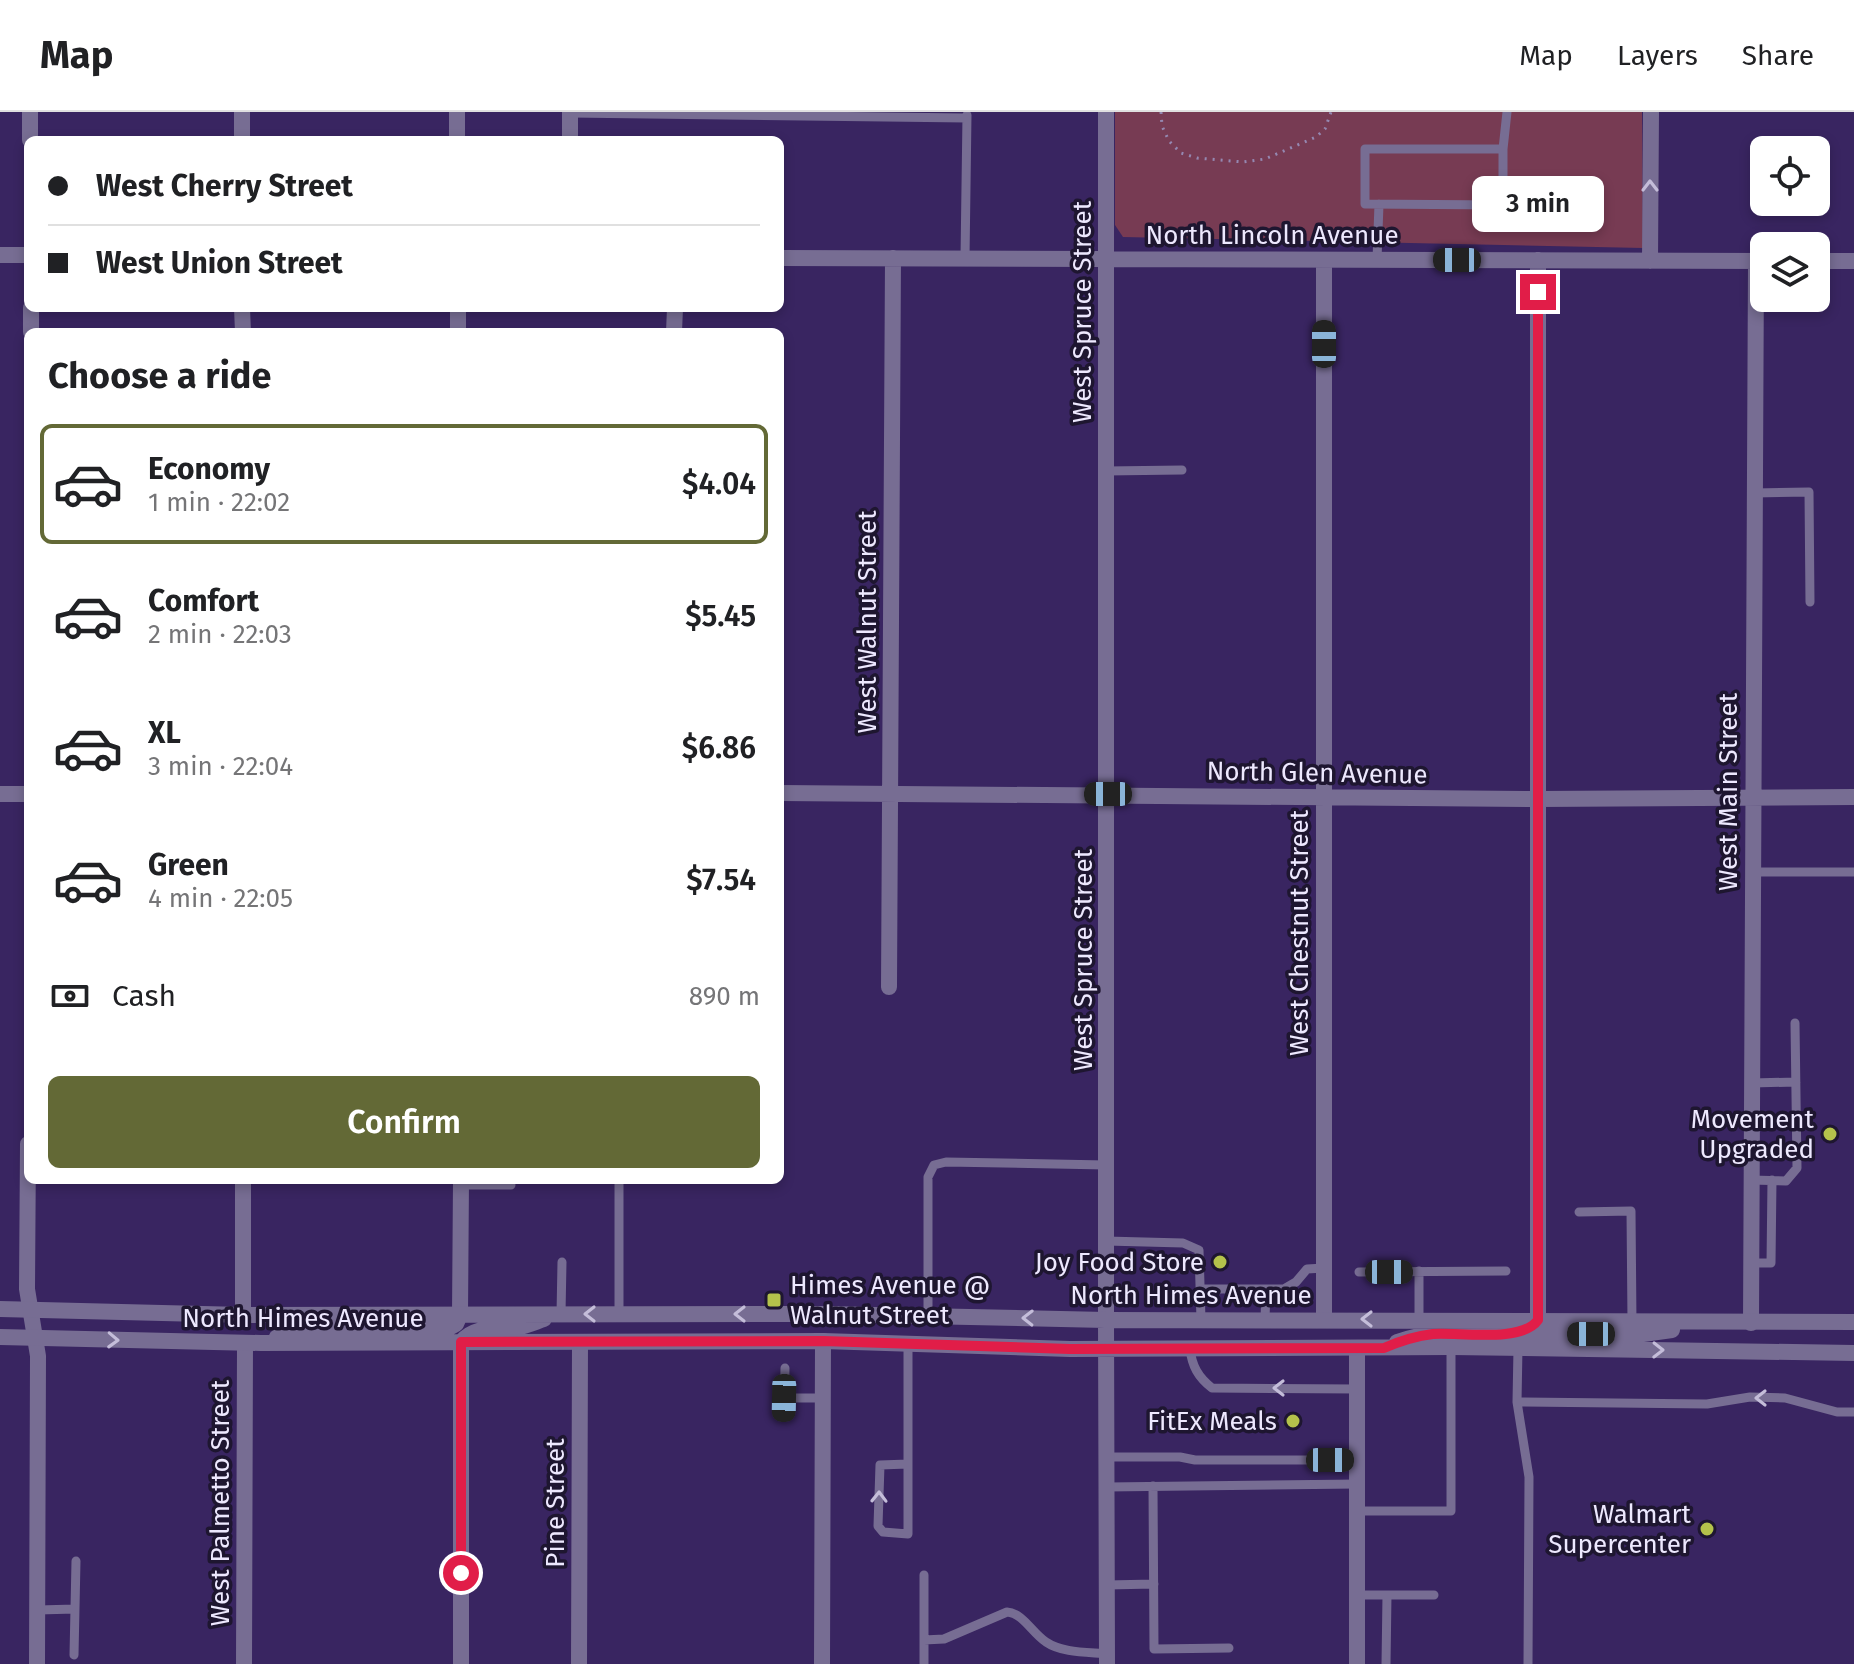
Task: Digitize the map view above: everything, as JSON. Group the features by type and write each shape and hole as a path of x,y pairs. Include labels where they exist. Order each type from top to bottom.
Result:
{"street":[{"path":"30,112 30,136"},
{"path":"242,112 242,136"},
{"path":"457,112 457,136"},
{"path":"570,112 570,136"},
{"name":"West Spruce Street","path":"1106,112 1108,1659"},
{"path":"1650,261 1651,112"},
{"path":"0,255 24,255"},
{"name":"North Lincoln Avenue","path":"784,258 1750,261"},
{"name":"West Walnut Street","path":"889,987 893,258"},
{"name":"West Chestnut Street","path":"1324,260 1324,1319"},
{"path":"1384,1348 1416,1336 1523,1331 1533,1327 1538,1320 1538,260"},
{"path":"1830,261 1854,261"},
{"name":"West Main Street","path":"1751,1323 1754,493 1759,312"},
{"name":"North Glen Avenue","path":"784,793 1539,799 1854,797"},
{"path":"0,794 24,794"},
{"path":"28,1184 27,1289 38,1356 37,1664"},
{"path":"243,1184 243,1315"},
{"path":"253,1343 313,1330 445,1330 456,1324 460,1315 461,1184"},
{"name":"North Himes Avenue","path":"0,1309 243,1315 619,1314 1106,1320 1854,1322"},
{"path":"461,1664 461,1342 477,1331 517,1328 561,1314"},
{"path":"1518,1348 1523,1340 1539,1333 1643,1334 1697,1322"},
{"name":"North Himes Avenue","path":"0,1337 253,1343 823,1341 1106,1349 1451,1347 1854,1353"},
{"path":"822,1664 823,1341"},
{"name":"Pine Street","path":"579,1664 580,1342"},
{"name":"West Palmetto Street","path":"244,1664 253,1343"},
{"path":"1357,1348 1357,1664"}],"lane":[{"path":"570,112 968,115 965,258"},
{"path":"1503,149 1365,149 1365,204 1503,205 1503,149 1507,112"},
{"path":"1377,260 1379,204"},
{"path":"1106,471 1182,470"},
{"path":"1754,493 1809,492 1810,602"},
{"path":"1752,872 1854,872"},
{"path":"1751,1180 1786,1181 1797,1168 1795,1023"},
{"path":"1751,1083 1796,1082"},
{"path":"928,1316 928,1177 934,1165 946,1162 1106,1165"},
{"path":"1750,1263 1771,1263 1772,1180"},
{"path":"494,1184 511,1185"},
{"path":"619,1184 619,1314"},
{"path":"1579,1212 1631,1211 1632,1322"},
{"path":"1106,1241 1183,1243 1199,1250 1201,1320"},
{"path":"561,1314 562,1262"},
{"path":"1201,1289 1284,1289 1296,1282 1307,1269 1324,1268"},
{"path":"1419,1271 1419,1320"},
{"path":"1359,1272 1506,1271"},
{"path":"1265,1319 1266,1289"},
{"path":"908,1343 908,1464 908,1534 883,1532 878,1526 880,1465 908,1464"},
{"path":"1357,1511 1451,1511 1451,1347"},
{"path":"1518,1348 1517,1402 1529,1477 1528,1664"},
{"path":"1190,1349 1192,1363 1202,1380 1212,1388 1357,1389"},
{"path":"784,1416 785,1368"},
{"path":"1517,1402 1707,1404 1750,1397 1785,1398 1837,1412 1854,1412"},
{"path":"784,1398 823,1398"},
{"path":"1106,1457 1357,1460"},
{"path":"1107,1487 1357,1484"},
{"path":"1153,1486 1154,1649 1229,1648"},
{"path":"74,1655 76,1561"},
{"path":"924,1575 924,1664"},
{"path":"1107,1585 1154,1584"},
{"path":"1357,1595 1434,1595"},
{"path":"1386,1664 1387,1595"},
{"path":"38,1610 75,1609"},
{"path":"924,1640 944,1639 1007,1612 1013,1613 1047,1643 1108,1659"}],"path":[{"path":"1161,112 1162,126 1169,141 1181,153 1197,158 1243,162 1265,159 1316,137 1325,129 1331,112"}],"shaded area":[{"path":"1115,112 1642,112 1643,248 1123,237 1115,225"}],"place":[{"name":"Movement Upgraded","path":"1830,1134"},
{"name":"Joy Food Store","path":"1220,1262"},
{"name":"Himes Avenue @ Walnut Street","path":"774,1300"},
{"name":"FitEx Meals","path":"1293,1421"},
{"name":"Walmart Supercenter","path":"1707,1529"}],"route":[{"path":"461,1573 461,1342 823,1341 1070,1349 1384,1348 1416,1336 1503,1334 1533,1327 1538,1320 1538,292"}]}
